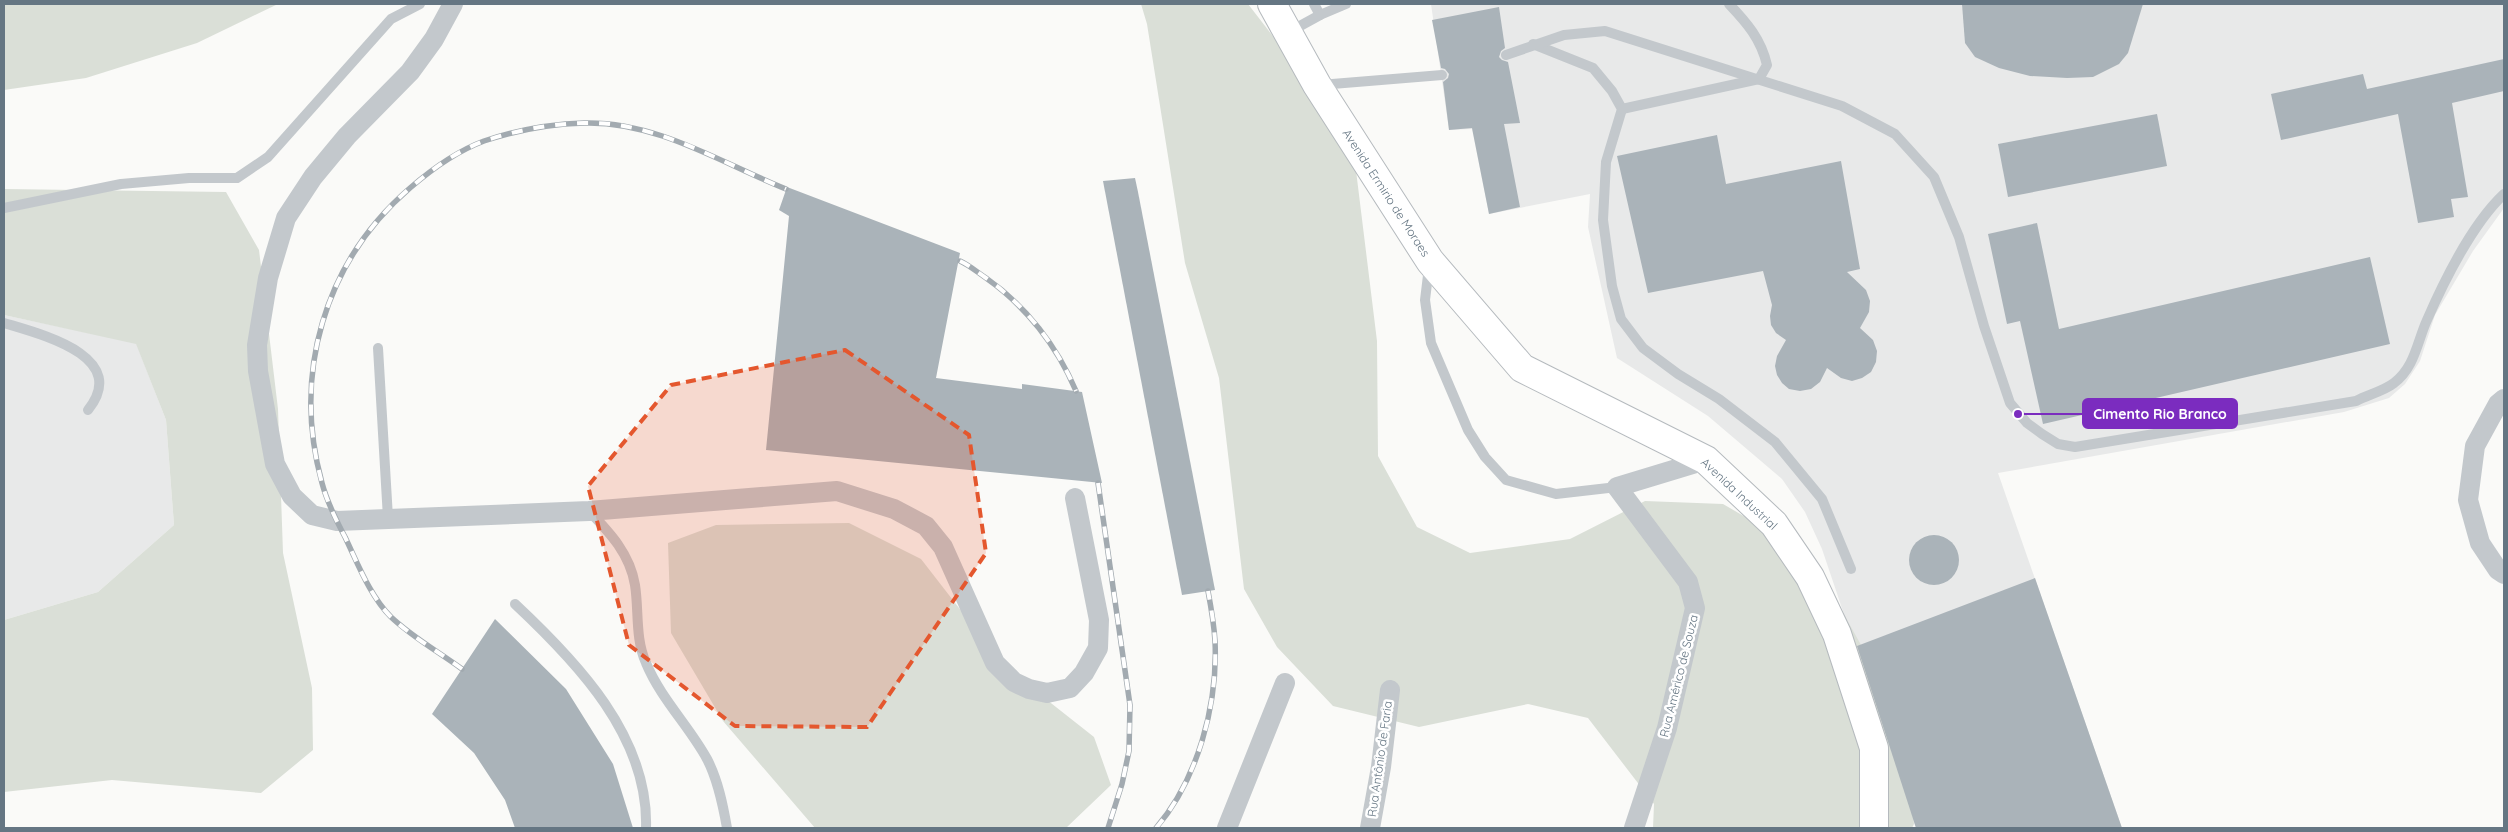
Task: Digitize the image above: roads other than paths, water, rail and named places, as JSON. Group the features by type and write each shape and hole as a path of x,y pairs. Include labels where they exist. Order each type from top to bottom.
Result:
{"main road":[{"name":"Avenida Ermirio de Moraes","path":"1272,4 1317,85 1430,261 1522,368"},
{"name":"Avenida Industrial","path":"1522,368 1706,460 1774,524 1810,577 1838,634 1874,748 1874,828"}],"street":[{"path":"453,4 434,39 410,72 347,136 313,177 286,218 268,278 257,345 258,371 275,464 292,496 312,515 337,521 589,511 837,491 894,509 926,526 943,547 995,663 1014,682 1029,689 1047,693 1070,688 1084,673 1098,648 1100,620 1074,498"},
{"path":"2504,399 2498,404 2475,446 2468,500 2480,543 2498,570 2504,574"},
{"path":"1616,487 1706,460"},
{"name":"Rua Américo de Souza","path":"1616,487 1688,582 1695,608 1667,728 1634,828"},
{"path":"1227,828 1285,682"},
{"name":"Rua Antônio de Faria","path":"1370,828 1381,767 1390,690"}],"lane":[{"path":"4,208 121,184 189,178 237,178 268,157 391,19 420,4"},
{"path":"1314,4 1320,14"},
{"path":"1288,33 1320,14 1346,4"},
{"path":"1729,4 1750,25 1763,49 1766,65 1759,79"},
{"path":"1506,55 1533,44 1564,35 1605,32 1842,106 1895,134 1934,177 1960,237 1984,326 2010,403 2027,423 2042,434 2058,444 2075,447 2356,400 2394,383 2413,360 2426,322 2462,253 2496,202 2504,194"},
{"path":"1533,44 1593,68 1612,91 1622,109 1606,162 1603,220 1612,286 1621,319 1643,348 1678,374 1719,399 1775,442 1822,499 1851,568"},
{"path":"1317,85 1442,75"},
{"path":"1622,109 1759,79"},
{"path":"1430,261 1425,300 1431,342 1468,430 1485,457 1506,480 1556,494 1616,487"},
{"path":"4,323 50,338 81,353 97,370 99,387 96,401 88,410"},
{"path":"378,348 388,518"},
{"path":"589,511 620,545 635,583 637,621 645,661 657,685 708,760 722,800 727,828"},
{"path":"515,604 557,644 593,686 620,732 636,766 645,795 646,828"}],"railway":[{"path":"462,669 408,631 384,609 360,569 332,511 322,483 314,442 311,401 314,361 322,322 336,285 356,250 380,217 410,188 445,161 484,141 546,126 584,123 611,124 637,129 663,136 713,156 786,189"},
{"path":"960,261 1001,289 1027,314 1060,358 1076,391"},
{"path":"1098,483 1130,705 1129,751 1122,784 1108,828"},
{"path":"1156,828 1171,808 1194,764 1209,715 1213,690 1215,641 1208,591"}],"place":[{"name":"Cimento Rio Branco","path":"2018,414"}]}
